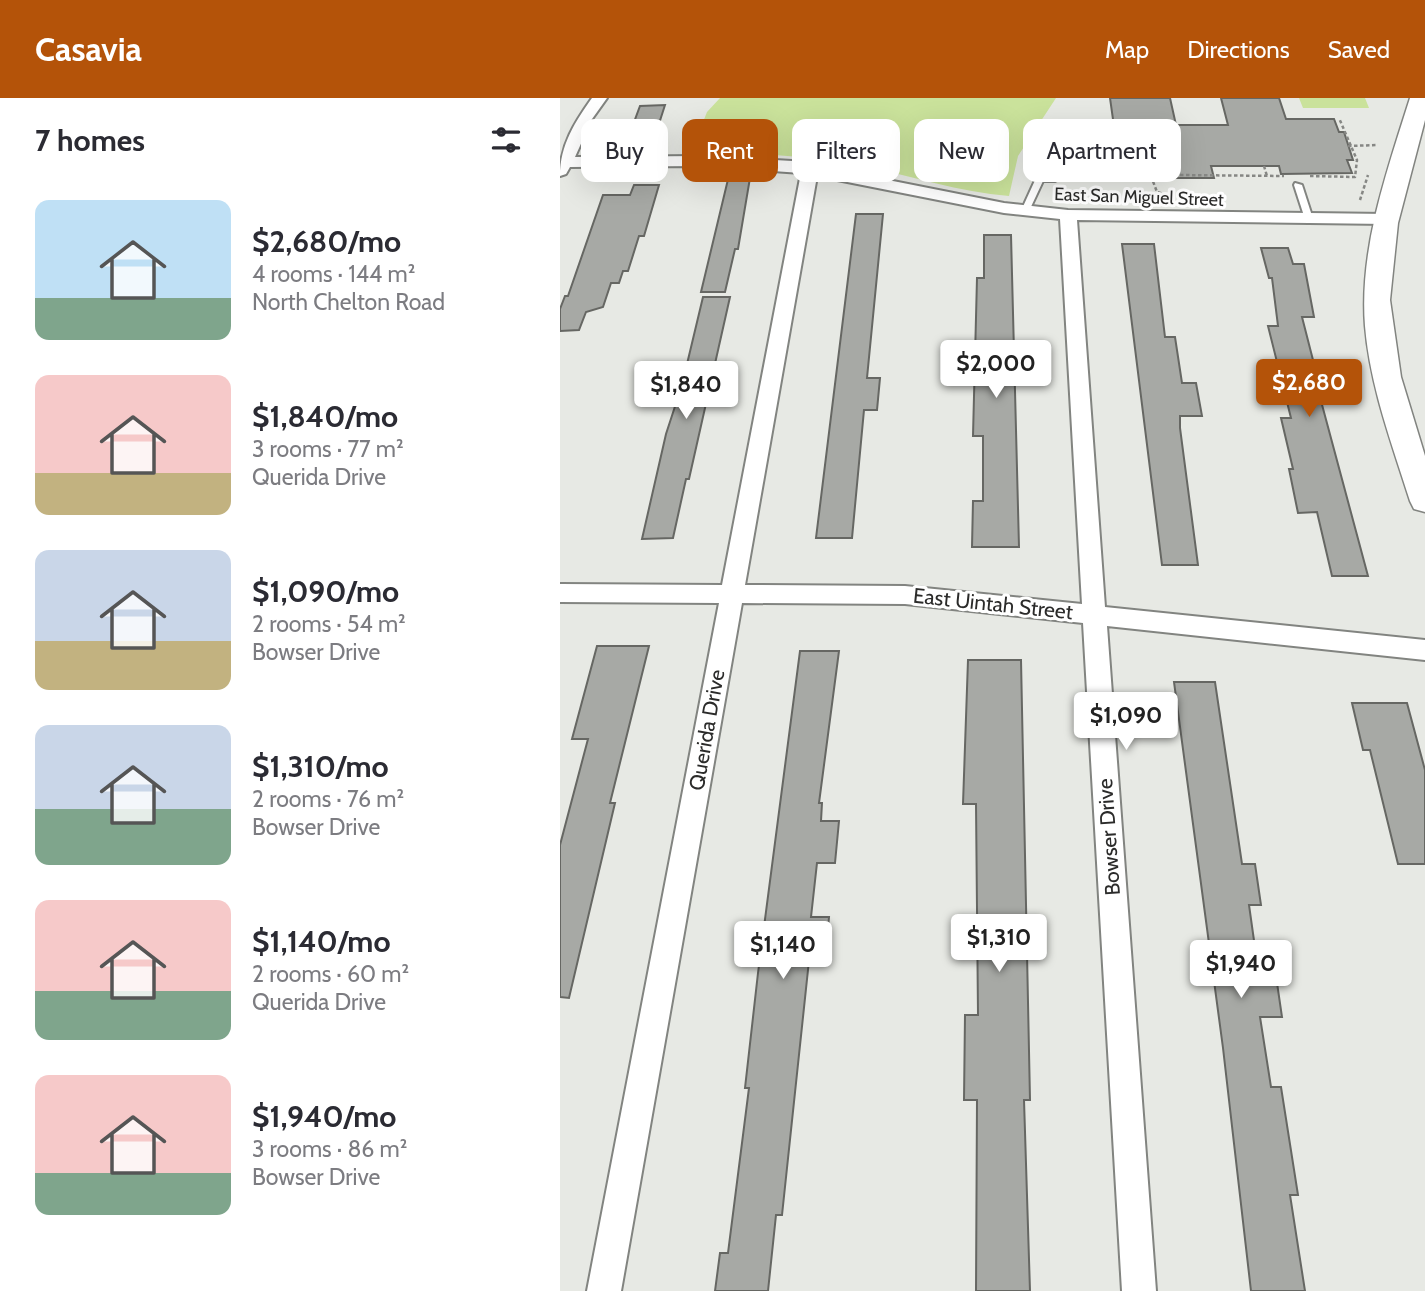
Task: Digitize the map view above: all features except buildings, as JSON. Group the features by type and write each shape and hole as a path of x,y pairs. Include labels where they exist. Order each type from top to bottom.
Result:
{"main road":[{"path":"1421,98 1387,219 1378,274 1379,325 1395,403 1425,501"}],"street":[{"path":"561,165 584,119 600,98"},
{"name":"East San Miguel Street","path":"561,165 701,162 792,168"},
{"name":"Querida Drive","path":"604,1291 808,182"},
{"name":"East San Miguel Street","path":"876,182 1024,211 1068,215 1387,219"},
{"name":"Bowser Drive","path":"1068,215 1139,1291"},
{"name":"East Uintah Street","path":"560,593 866,593 1425,650"}],"lane":[{"path":"1299,181 1309,219"},
{"path":"1024,211 1038,182"}],"path":[{"path":"1299,181 1355,177 1357,160 1339,118"},
{"path":"1350,146 1378,145"},
{"path":"1264,166 1267,176"},
{"path":"1181,176 1289,176"}],"green space":[{"path":"720,98 1056,98 1042,119 1023,119 1023,148 1018,156 1009,196 932,182 1009,182 1009,119 914,119 914,178 900,175 900,119 792,119 792,157 778,156 778,119 704,119"},
{"path":"1299,98 1365,98 1369,108 1303,108"}]}
